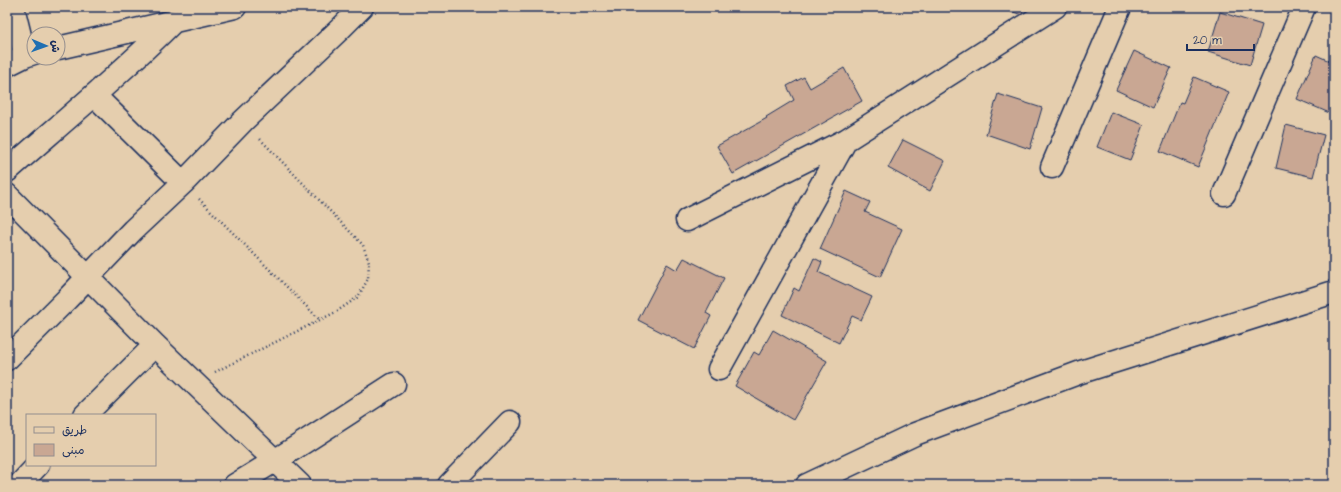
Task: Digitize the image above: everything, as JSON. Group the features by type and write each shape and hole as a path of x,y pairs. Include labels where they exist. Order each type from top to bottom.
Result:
{"street":[{"path":"13,7 22,58"},
{"path":"66,46 235,7"},
{"path":"7,359 133,230 183,183 243,121 362,7"},
{"path":"687,220 846,140 1054,7"},
{"path":"1052,167 1120,7"},
{"path":"1224,194 1304,7"},
{"path":"7,171 94,95 176,20"},
{"path":"94,95 183,183"},
{"path":"719,369 846,140"},
{"path":"7,194 155,345 300,485"},
{"path":"807,485 915,434 1081,372 1334,292"},
{"path":"86,414 155,345"},
{"path":"235,485 276,461 302,442 394,384"},
{"path":"448,485 510,422"},
{"path":"19,485 37,466"}],"path":[{"path":"194,382 336,312 358,297 368,279 369,262 363,245 243,121"},
{"path":"183,183 320,320"}],"building":[{"path":"999,7 1024,7 1022,15"},
{"path":"1220,12 1262,25 1250,65 1208,52"},
{"path":"1134,51 1171,68 1153,107 1116,90"},
{"path":"1316,55 1334,63 1334,115 1297,99"},
{"path":"844,68 862,101 733,174 717,146 767,118 766,117 794,100 787,86 804,77 810,88"},
{"path":"1194,77 1229,92 1198,167 1160,151 1180,102 1183,103"},
{"path":"998,94 1042,108 1030,149 986,134"},
{"path":"1111,112 1144,125 1130,160 1097,147"},
{"path":"1286,125 1324,135 1313,177 1276,168"},
{"path":"903,140 945,161 930,191 888,168"},
{"path":"846,191 870,202 865,212 902,229 880,277 820,249"},
{"path":"684,258 724,278 706,313 711,316 694,349 638,320 667,264 677,270"},
{"path":"814,258 822,262 818,272 872,297 861,320 852,316 839,343 782,315 794,288 799,291"},
{"path":"773,330 827,361 793,420 735,386 754,352 759,355"}]}
